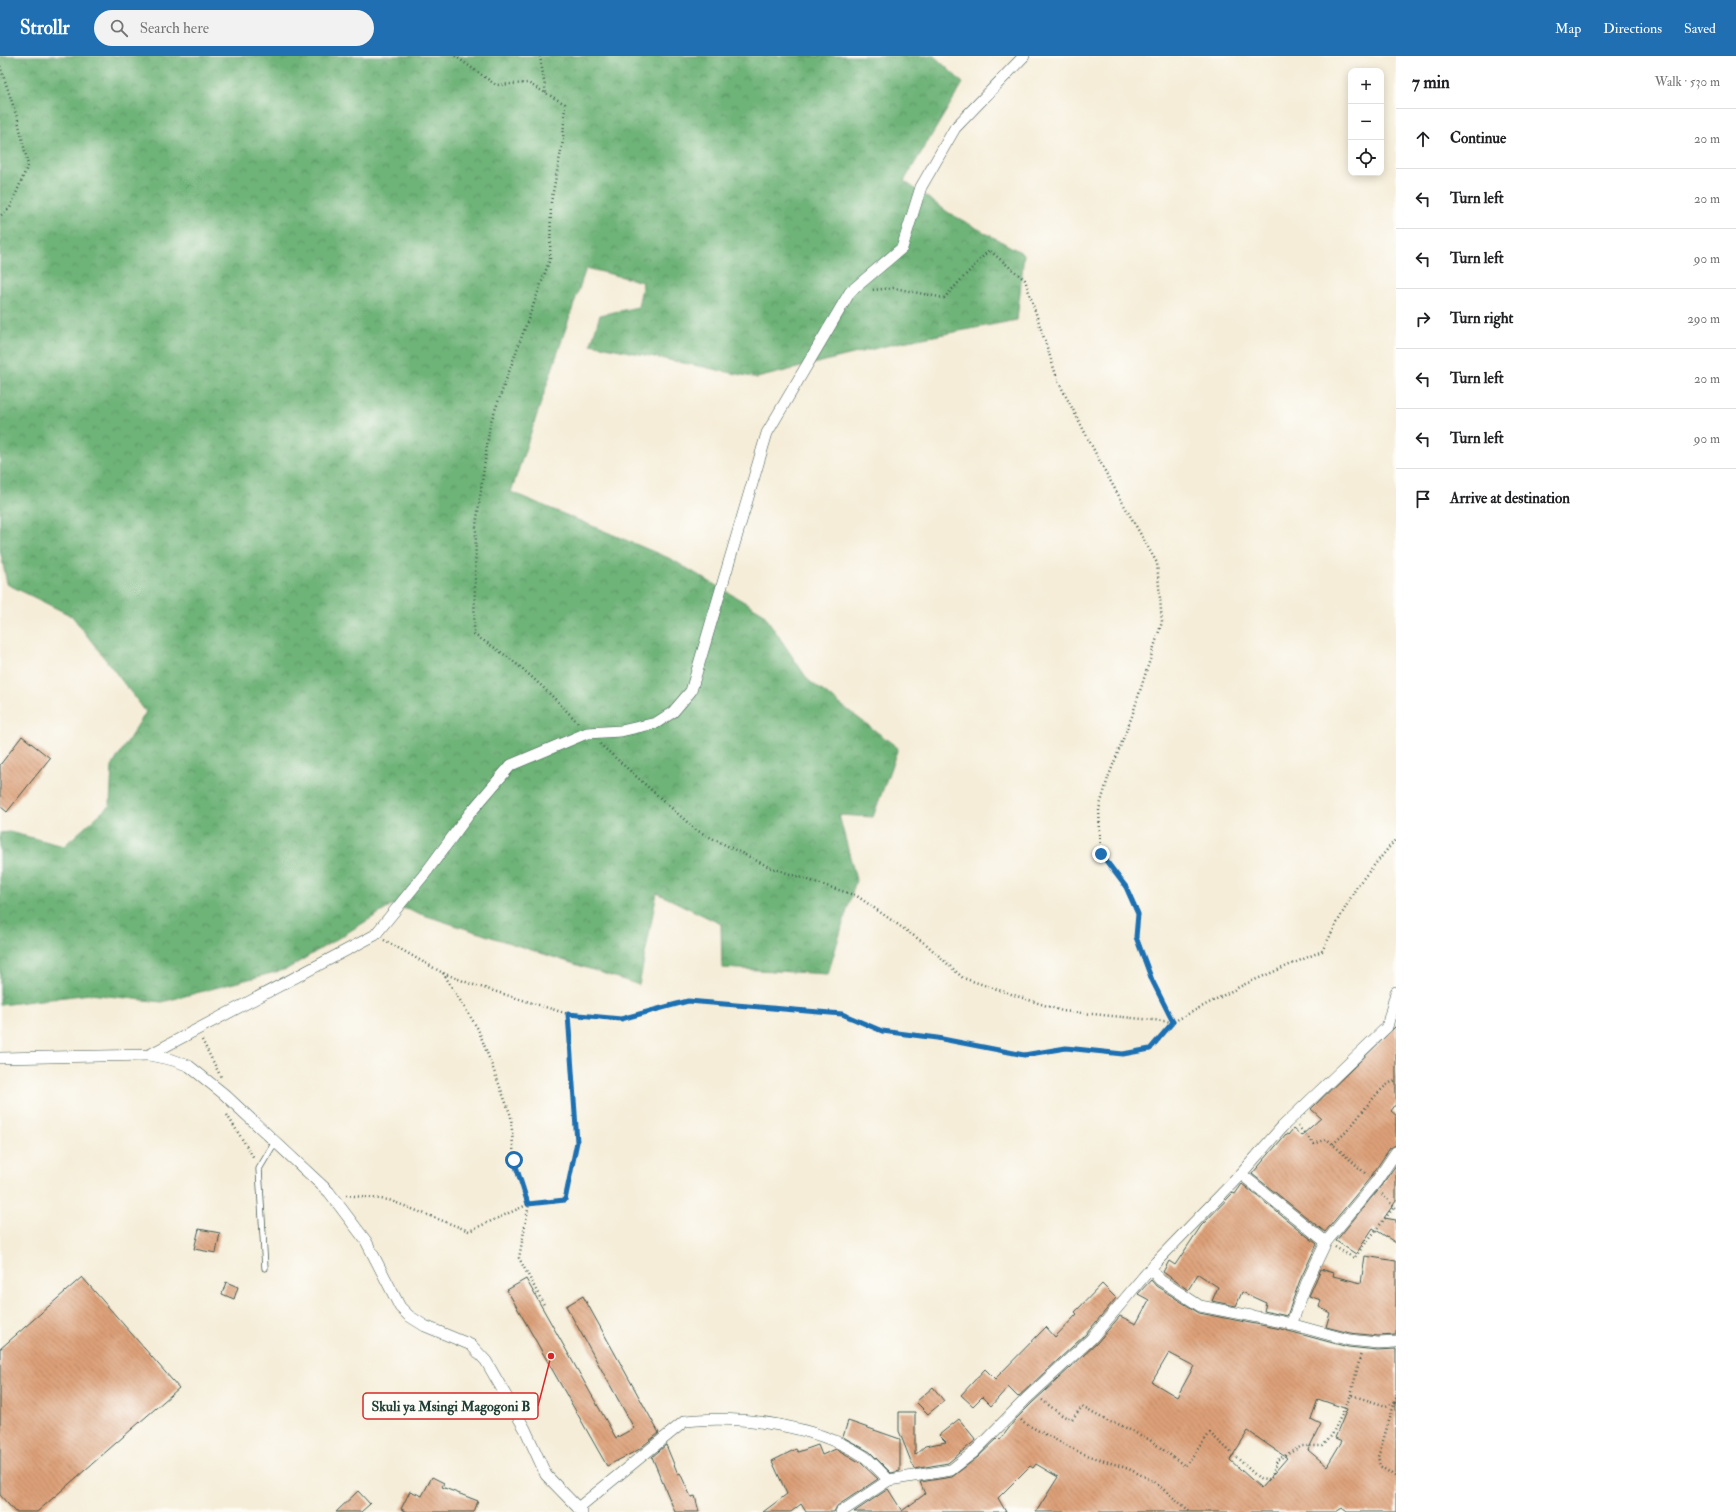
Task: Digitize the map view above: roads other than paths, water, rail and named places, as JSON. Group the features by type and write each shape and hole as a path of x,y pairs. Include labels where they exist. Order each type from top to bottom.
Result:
{"street":[{"path":"149,1055 375,935 427,871 470,813 511,765 587,733 621,731 656,723 673,712 691,691 767,433 850,292 902,248 921,187 955,128 1024,56"},
{"path":"841,1512 888,1480 951,1470 974,1452 1027,1398 1091,1339 1151,1269 1241,1174 1291,1118 1387,1027 1396,992"},
{"path":"0,1058 149,1055 173,1060 190,1066 224,1094 330,1192 366,1241 400,1307 409,1316 425,1326 471,1346 486,1361 525,1429 546,1475 580,1510 685,1421 751,1421 812,1432 863,1456 888,1480"},
{"path":"1291,1325 1307,1282 1326,1242 1376,1182 1396,1152"},
{"path":"1241,1174 1326,1242"},
{"path":"1151,1269 1160,1280 1200,1306 1291,1325 1349,1340 1378,1343 1396,1342"}],"lane":[{"path":"266,1268 259,1169 275,1142"}],"place":[{"name":"Skuli ya Msingi Magogoni B","path":"551,1356"}]}
